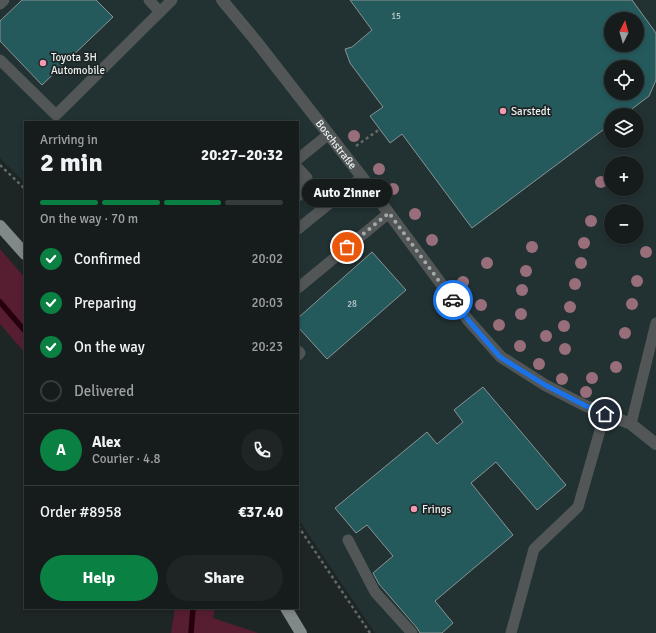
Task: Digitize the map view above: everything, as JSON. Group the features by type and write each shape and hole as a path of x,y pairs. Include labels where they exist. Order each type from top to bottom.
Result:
{"main road":[{"path":"0,226 24,253"},
{"path":"287,609 301,633"}],"street":[{"name":"Boschstraße","path":"222,0 345,154 468,320 500,357 545,385 586,406 631,424 656,444"}],"lane":[{"path":"0,4 4,0"},
{"path":"149,0 160,12"},
{"path":"0,60 56,115 172,0"},
{"path":"299,158 329,134"},
{"path":"299,169 307,178 299,194"},
{"path":"299,228 362,177"},
{"path":"299,287 389,213"},
{"path":"631,424 656,323"},
{"path":"511,633 534,549 578,506 605,414"},
{"path":"348,540 375,592 412,633"}],"path":[{"path":"345,154 380,128"},
{"path":"0,165 24,188"},
{"path":"299,527 370,633"}],"shaded area":[{"path":"0,0 656,0 656,633 375,633 299,520 299,121 24,121 24,182 0,158"},
{"path":"0,249 24,277 24,352 0,324"},
{"path":"174,609 215,609 213,618 258,633 171,633"}],"building":[{"name":"Toyota 3H Automobile","path":"22,0 96,0 113,17 42,85 0,41 0,21"},
{"name":"Sarstedt","path":"350,0 632,0 641,12 604,12 604,52 644,52 644,16 656,33 656,80 649,96 644,100 644,60 604,60 604,100 644,100 633,108 604,108 604,129 472,228 402,134 390,143 370,116 383,107 350,63 345,49 352,47 372,30"},
{"path":"372,252 406,290 327,359 299,328 299,317"},
{"name":"Frings","path":"483,387 566,485 537,510 496,462 471,483 513,535 435,601 453,623 442,633 420,633 379,584 373,573 393,556 367,525 356,533 335,508 427,432 437,444 463,422 454,410"}],"waterway":[{"path":"0,302 24,330"},
{"path":"191,633 193,609"}],"way so far":[{"path":"347,247 389,213 453,300"}],"place":[{"name":"Toyota 3H Automobile","path":"43,63"},
{"name":"Sarstedt","path":"503,111"},
{"name":"Auto Zinner","path":"347,247"},
{"name":"Frings","path":"414,509"}],"route":[{"path":"453,300 500,357 545,385 605,414"}]}
